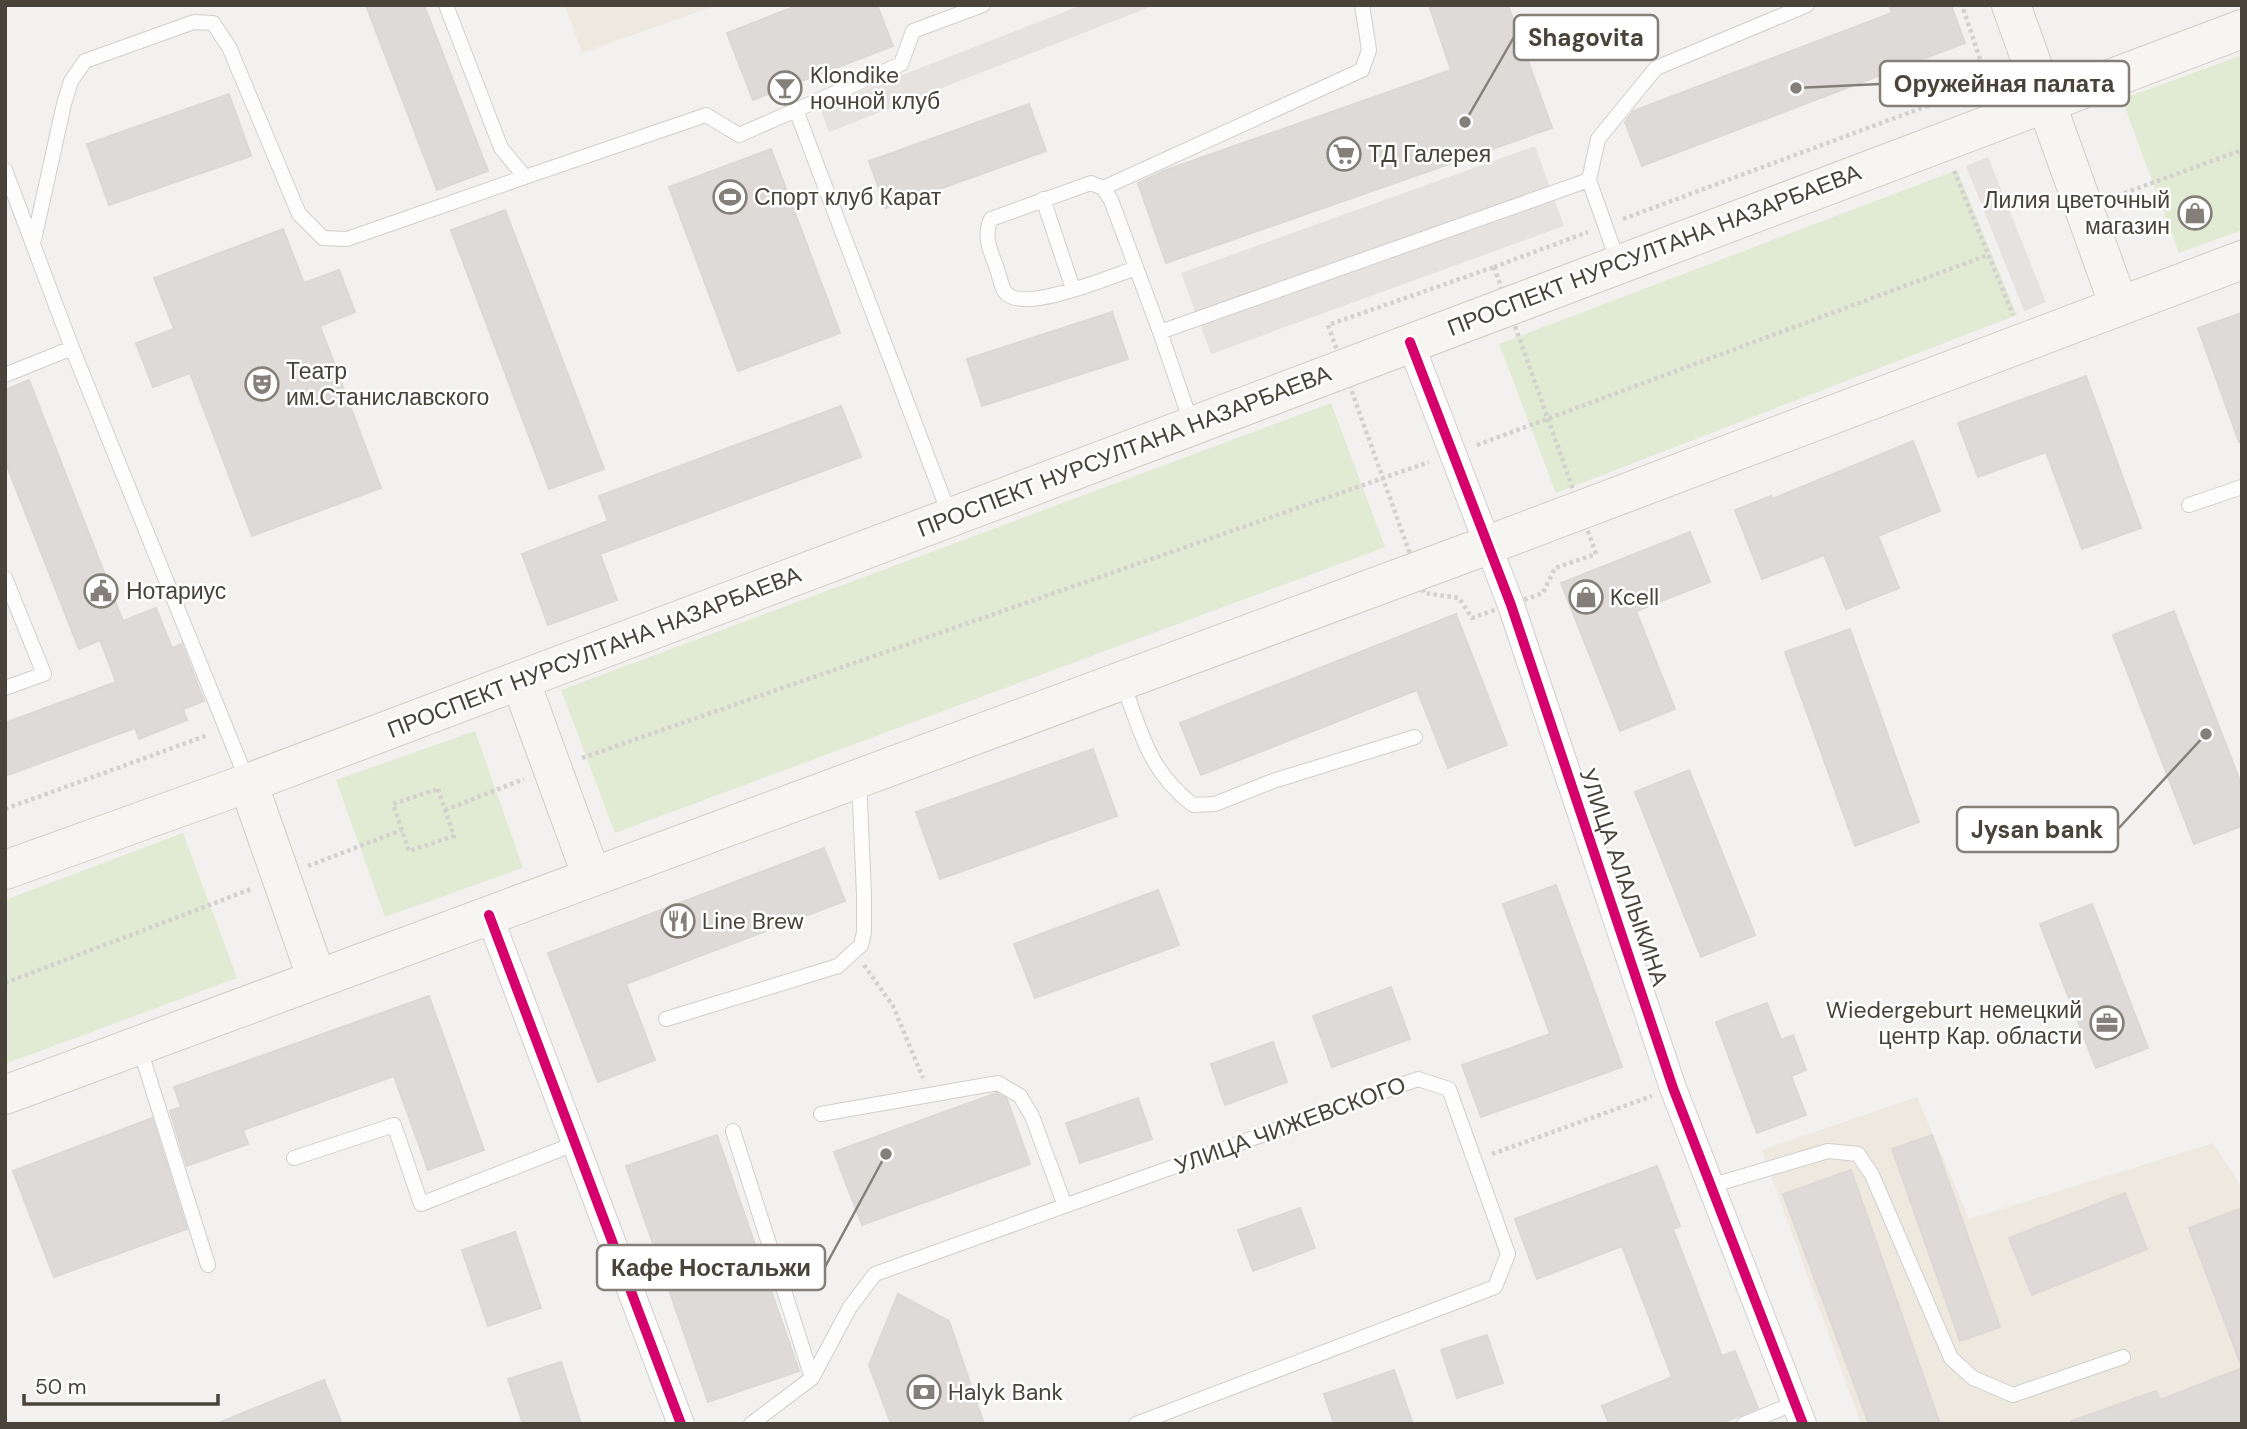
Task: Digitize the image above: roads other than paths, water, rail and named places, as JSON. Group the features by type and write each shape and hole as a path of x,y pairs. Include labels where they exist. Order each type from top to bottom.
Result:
{"main road":[{"path":"2011,5 2119,306"},
{"name":"ПРОСПЕКТ НУРСУЛТАНА НАЗАРБАЕВА","path":"5,870 248,783 2242,29"},
{"path":"5,1095 1488,545 2242,260"},
{"path":"520,680 592,877"},
{"path":"248,783 317,979"}],"street":[{"name":"УЛИЦА АЛАЛЫКИНА","path":"1410,342 1511,605 1673,1088 1799,1414"},
{"path":"489,915 573,1144 681,1424"}],"lane":[{"path":"446,5 501,148 525,177"},
{"path":"34,240 64,104 71,81 85,61 194,22 213,23 229,47 299,214 323,238 347,239 706,115 739,135 901,64 913,31 983,5"},
{"path":"1103,188 1362,69 1369,50 1362,5"},
{"path":"1618,264 1589,180 1598,139 1656,68 1807,5"},
{"path":"796,110 950,517"},
{"path":"5,170 34,240 72,348 248,783"},
{"path":"1160,332 1589,180"},
{"path":"1136,268 1073,289 1026,301 1016,299 1006,293 987,241 987,227 991,219 1043,199 1091,183 1103,188 1111,200 1160,332 1192,425"},
{"path":"1043,199 1073,289"},
{"path":"5,374 72,348"},
{"path":"2189,505 2242,487"},
{"path":"5,578 44,674 5,688"},
{"path":"1122,680 1155,766 1175,791 1193,805 1214,804 1273,781 1415,737"},
{"path":"666,1020 838,965 861,945 864,932 859,778"},
{"path":"139,1045 208,1265"},
{"name":"УЛИЦА ЧИЖЕВСКОГО","path":"751,1424 812,1378 850,1307 875,1275 1418,1079 1449,1088 1508,1254 1495,1287 1136,1424"},
{"path":"821,1114 998,1083 1020,1096 1031,1116 1065,1206"},
{"path":"294,1158 394,1125 421,1204 573,1144"},
{"path":"733,1131 812,1378"},
{"path":"1710,1186 1828,1151 1857,1154 1872,1175 1951,1358 1973,1378 2013,1395 2123,1357"},
{"path":"1744,1424 1799,1414"}],"place":[{"name":"Klondike ночной клуб","path":"785,88"},
{"name":"Оружейная палата","path":"1796,88"},
{"name":"Shagovita","path":"1465,122"},
{"name":"ТД Галерея","path":"1344,154"},
{"name":"Спорт клуб Карат","path":"730,197"},
{"name":"Лилия цветочный магазин","path":"2195,213"},
{"name":"Театр им.Станиславского","path":"262,384"},
{"name":"Нотариус","path":"101,591"},
{"name":"Kcell","path":"1586,597"},
{"name":"Jysan bank","path":"2206,734"},
{"name":"Line Brew","path":"678,921"},
{"name":"Wiedergeburt немецкий центр Кар. области","path":"2107,1023"},
{"name":"Кафе Ностальжи","path":"886,1154"},
{"name":"Halyk Bank","path":"924,1392"}]}
